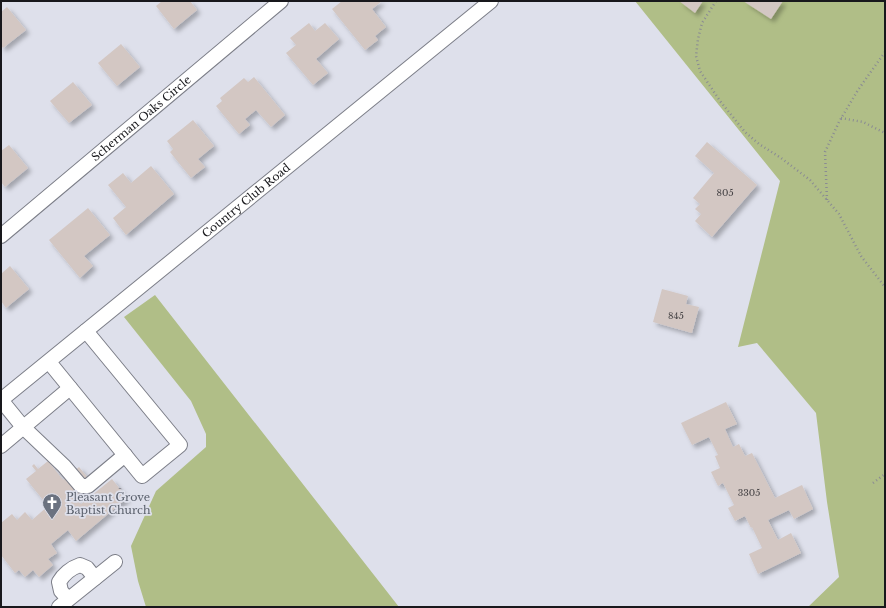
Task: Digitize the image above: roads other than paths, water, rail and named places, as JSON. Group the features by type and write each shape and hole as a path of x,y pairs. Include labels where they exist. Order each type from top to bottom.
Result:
{"street":[{"name":"Scherman Oaks Circle","path":"1,236 281,1"},
{"name":"Country Club Road","path":"1,400 491,1"},
{"path":"49,362 142,476 180,445 86,331"},
{"path":"1,446 70,388"},
{"path":"1,400 23,427 64,466 82,486 88,486 125,455"},
{"path":"95,578 87,568 80,565 62,577 59,582 64,603 115,562"}],"place":[{"name":"Pleasant Grove Baptist Church","path":"52,520"}]}
